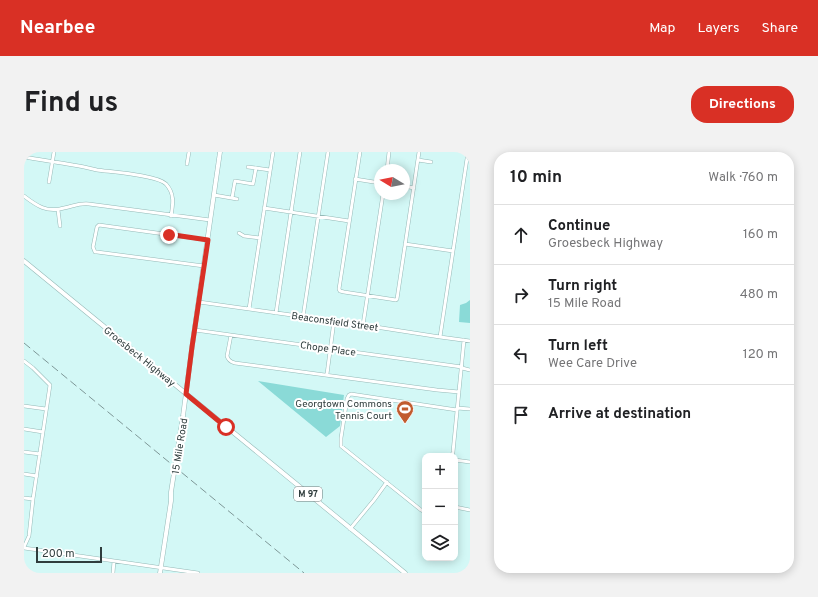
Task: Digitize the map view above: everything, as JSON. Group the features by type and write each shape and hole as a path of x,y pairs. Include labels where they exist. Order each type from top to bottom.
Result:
{"main road":[{"name":"15 Mile Road","path":"160,573 220,152"},
{"name":"Groesbeck Highway","path":"24,261 405,573"}],"street":[{"path":"49,182 54,152"},
{"path":"187,164 189,152"},
{"path":"249,309 273,152"},
{"path":"276,313 300,152"},
{"path":"303,317 328,152"},
{"path":"360,152 340,291 396,300 419,152"},
{"path":"388,164 389,152"},
{"path":"440,337 468,152"},
{"path":"24,157 160,180 166,184 172,194 173,201 171,216"},
{"path":"418,160 431,162"},
{"path":"248,167 270,170"},
{"path":"232,198 235,181 253,184 256,168"},
{"path":"355,179 374,182"},
{"path":"410,187 414,188"},
{"path":"214,195 237,199"},
{"path":"24,196 35,205 45,209 58,210 76,204 85,204 210,220"},
{"path":"364,325 382,200"},
{"path":"264,208 349,221"},
{"path":"58,210 60,226"},
{"path":"204,266 96,252 93,247 97,227 99,225 208,240"},
{"path":"239,233 244,236 260,238"},
{"path":"405,244 453,251"},
{"name":"Beaconsfield Street","path":"199,302 470,341"},
{"path":"327,374 334,321"},
{"name":"Chope Place","path":"195,330 330,348 470,370"},
{"path":"230,335 227,356 228,359 233,362 459,392"},
{"path":"453,453 464,340"},
{"path":"24,361 50,385 29,536 24,547 198,573"},
{"path":"422,510 341,446 347,398 351,394 457,409 470,409"},
{"path":"24,406 46,410"},
{"path":"24,429 43,432"},
{"path":"24,452 40,454"},
{"path":"458,460 470,462"},
{"path":"24,474 37,476"},
{"path":"350,529 387,482"},
{"path":"24,498 33,499"},
{"path":"458,508 470,510"},
{"path":"113,573 114,561"}],"shaded area":[{"path":"470,300 470,323 459,322 460,305"},
{"path":"258,381 344,395 340,426 326,437"}],"railway":[{"path":"24,343 304,573"}],"place":[{"name":"Georgtown Commons Tennis Court","path":"405,424"}],"route":[{"path":"169,235 208,240 186,394 226,427"}]}
